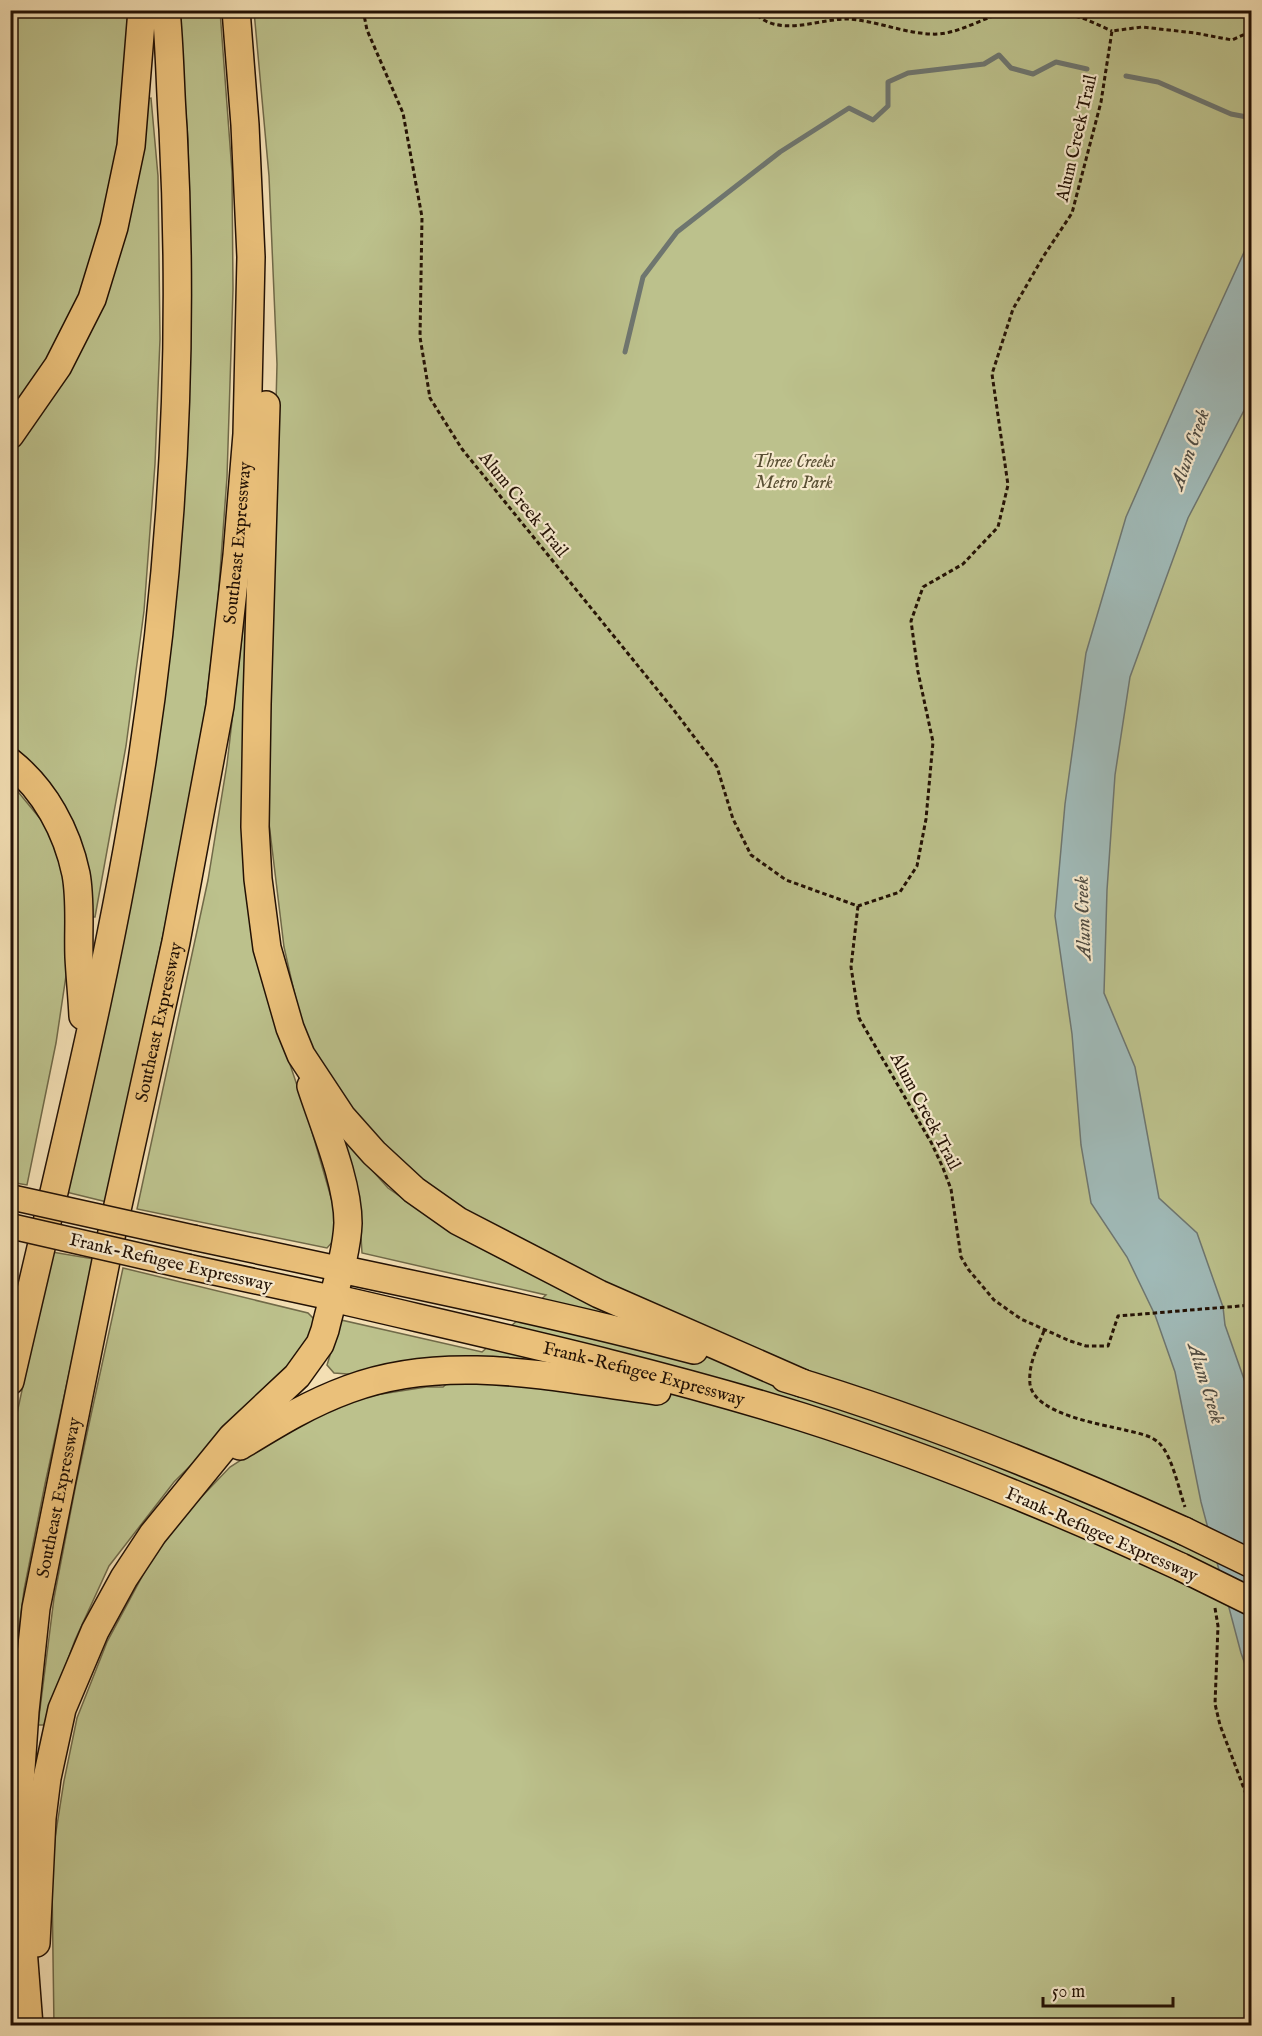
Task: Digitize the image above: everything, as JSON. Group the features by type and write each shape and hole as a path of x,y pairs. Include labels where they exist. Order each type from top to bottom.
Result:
{"highway":[{"path":"10,435 58,366 92,299 117,218 131,146 142,10"},
{"path":"10,1381 115,910 141,766 155,668 167,551 176,416 177,237 166,10"},
{"name":"Southeast Expressway","path":"31,2025 18,1884 18,1812 25,1712 36,1608 108,1246 176,942 220,706 238,544 247,434 251,257 246,136 236,10"},
{"path":"31,2025 42,1818 47,1778 62,1710 95,1631 124,1578 153,1534 232,1437 297,1376 312,1358 325,1330 348,1226 347,1202 301,1055 290,1029 267,948 258,879 255,826 257,704 266,394 251,309"},
{"path":"10,762 31,781 46,800 60,825 76,875 85,1051"},
{"path":"301,1055 342,1117 374,1153 414,1190 458,1221 599,1294 802,1383"},
{"name":"Frank-Refugee Expressway","path":"340,1269 617,1330 802,1383 944,1430 1093,1490 1251,1564"},
{"name":"Frank-Refugee Expressway","path":"333,1298 674,1380 802,1417 935,1462 1091,1526 1251,1602"},
{"path":"205,1472 294,1412 350,1388 412,1373 484,1370 536,1374 756,1404"}],"main road":[{"name":"Frank-Refugee Expressway","path":"10,1197 340,1269"},
{"name":"Frank-Refugee Expressway","path":"10,1226 333,1298"}],"path":[{"name":"Alum Creek Trail","path":"363,10 367,30 403,113 422,217 420,337 430,398 462,449 673,709 717,767 733,819 751,855 786,880 858,906 900,892 917,866 926,819 933,742 918,672 912,621 923,587 963,564 998,527 1008,485 992,374 1013,309 1072,213 1101,102 1112,31"},
{"path":"752,10 769,23 788,26 805,26 848,19 932,35 951,32 1011,10"},
{"path":"1054,10 1085,19 1112,31 1142,27 1232,40 1251,31"},
{"name":"Alum Creek Trail","path":"858,906 851,967 860,1018 932,1144 951,1189 962,1257 977,1282 994,1300 1021,1319 1044,1331 1086,1346 1108,1346 1118,1316 1251,1305"}],"green space":[{"path":"11,11 128,11 119,129 108,206 99,244 88,280 73,316 44,367 11,416"},
{"path":"178,11 220,11 232,172 233,289 227,477 217,613 198,768 107,1202 66,1192 157,750 182,533 191,299 188,140"},
{"name":"Three Creeks Metro Park","path":"254,11 1251,11 1251,2025 54,2026 52,1885 55,1838 77,1718 107,1642 151,1560 188,1511 230,1467 283,1433 356,1398 426,1387 443,1387 470,1363 361,1375 334,1373 327,1365 341,1320 482,1352 546,1295 362,1253 359,1204 339,1142 344,1139 388,1188 447,1229 523,1244 440,1196 388,1155 332,1084 303,1031 284,947 269,823 270,643 277,364 269,176"},
{"path":"151,98 158,176 160,339 155,464 144,611 126,746 95,917 88,917 11,751 10,449 69,370 145,99"},
{"path":"245,610 250,610 268,999 308,1118 339,1225 336,1238 327,1248 137,1209 208,880 227,764"},
{"path":"10,782 47,827 66,882 67,969 56,1043 27,1185 10,1182"},
{"path":"52,1252 94,1259 24,1590 11,1692 11,1441"},
{"path":"123,1268 308,1313 315,1320 301,1356 174,1482 109,1566 75,1640 44,1725 38,1725 54,1598"}],"water":[{"name":"Alum Creek","path":"1251,237 1251,397 1188,518 1130,677 1115,775 1107,890 1104,993 1135,1067 1159,1198 1197,1233 1223,1307 1225,1325 1251,1399 1251,1681 1241,1653 1201,1502 1175,1372 1155,1315 1127,1257 1091,1203 1081,1145 1072,1034 1055,916 1065,804 1086,653 1126,517"}],"waterway":[{"path":"625,352 643,277 677,232 780,152 849,108 873,120 888,106 888,82 908,73 984,64 999,55 1011,68 1033,74 1056,62 1087,69"},
{"path":"1126,76 1158,82 1231,114 1252,118"}]}
